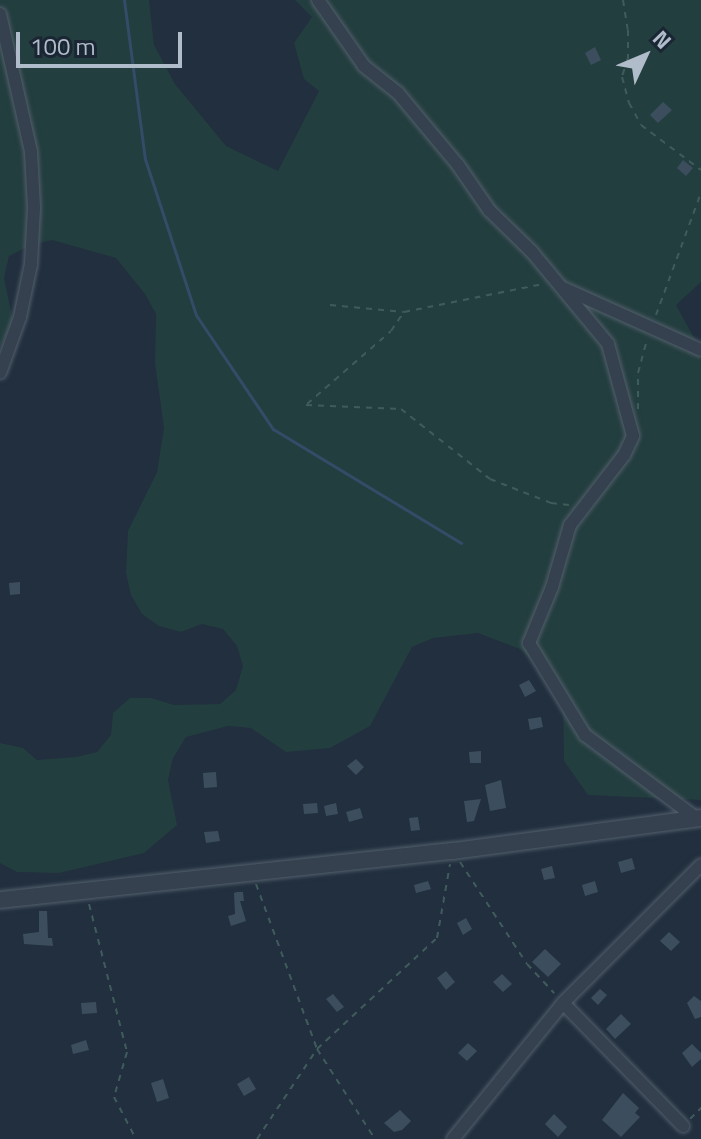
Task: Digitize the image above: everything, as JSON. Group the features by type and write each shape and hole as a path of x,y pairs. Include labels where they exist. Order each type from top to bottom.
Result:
{"street":[{"path":"318,0 364,66 398,93 458,165 489,210 560,286 608,344 633,436 624,455 570,525 552,587 529,643 585,735 699,818"},
{"path":"0,14 31,152 34,208 31,264 20,317 0,373"},
{"path":"560,286 701,350"},
{"path":"0,900 453,851 699,818"},
{"path":"453,1139 563,1003 701,865"},
{"path":"563,1003 683,1126"}],"path":[{"path":"623,0 628,30 628,58 622,77 629,103 641,125 701,170"},
{"path":"633,436 639,416 638,373 701,193"},
{"path":"330,305 404,312 534,283 560,286"},
{"path":"404,312 391,331 306,405 401,409 490,479 551,503 582,506"},
{"path":"453,851 527,964 563,1003"},
{"path":"257,1139 317,1049 437,938 453,851"},
{"path":"252,874 317,1049 375,1139"},
{"path":"85,890 127,1052 114,1097 136,1139"},
{"path":"683,1126 701,1108"}],"green space":[{"path":"0,0 149,0 154,45 175,84 226,146 278,171 319,91 304,79 294,43 312,17 295,0 701,0 701,282 676,305 698,345 701,362 701,800 588,795 564,761 563,697 553,678 520,649 478,633 433,638 412,647 370,726 330,748 286,752 251,728 228,726 186,737 173,758 168,780 177,825 144,853 59,873 17,872 0,863 0,743 23,748 37,760 97,752 111,735 113,713 130,698 151,698 174,705 220,704 236,690 243,666 237,646 223,629 202,624 181,632 159,626 142,614 131,595 126,573 128,531 157,472 164,428 155,363 156,314 145,294 116,258 52,240 31,245 9,256 4,278 13,321 0,348"}],"building":[{"path":"595,47 601,60 591,65 585,53"},
{"path":"663,102 672,110 658,123 650,115"},
{"path":"683,160 693,168 686,176 677,168"},
{"path":"20,582 20,594 10,595 9,583"},
{"path":"529,680 536,691 525,697 519,685"},
{"path":"541,717 543,727 530,730 528,719"},
{"path":"481,751 481,763 470,763 469,752"},
{"path":"356,759 364,767 356,775 347,766"},
{"path":"216,772 217,787 204,788 203,773"},
{"path":"501,780 506,808 490,811 485,785"},
{"path":"481,799 474,821 467,822 464,801"},
{"path":"317,803 318,813 304,814 303,804"},
{"path":"336,803 338,814 326,816 324,806"},
{"path":"360,808 363,818 349,822 346,812"},
{"path":"418,817 420,830 411,831 409,818"},
{"path":"218,831 220,841 206,843 204,832"},
{"path":"632,858 635,869 621,873 618,862"},
{"path":"552,866 555,878 544,880 541,869"},
{"path":"428,881 431,889 416,893 414,885"},
{"path":"595,881 598,892 585,896 582,885"},
{"path":"243,892 244,901 240,901 246,921 231,926 228,916 235,914 234,893"},
{"path":"39,911 47,911 48,938 52,938 53,946 24,944 23,934 39,932"},
{"path":"466,918 472,929 463,935 457,923"},
{"path":"669,932 680,942 671,951 660,941"},
{"path":"545,949 561,964 548,977 532,962"},
{"path":"446,971 455,982 446,990 437,978"},
{"path":"502,974 512,984 503,992 493,982"},
{"path":"600,989 607,995 598,1005 591,998"},
{"path":"333,994 344,1007 337,1012 326,999"},
{"path":"694,996 701,1001 701,1017 695,1019 687,1003"},
{"path":"96,1002 97,1013 82,1014 81,1003"},
{"path":"621,1014 631,1024 615,1039 606,1029"},
{"path":"86,1040 89,1050 73,1054 71,1045"},
{"path":"468,1043 477,1051 467,1061 458,1053"},
{"path":"692,1044 701,1053 701,1059 692,1067 682,1053"},
{"path":"249,1077 256,1089 244,1096 237,1084"},
{"path":"163,1079 169,1098 157,1102 151,1083"},
{"path":"623,1093 639,1108 635,1113 640,1117 621,1137 602,1120"},
{"path":"400,1110 411,1121 402,1130 394,1132 384,1123"},
{"path":"554,1114 567,1127 558,1137 545,1124"}],"waterway":[{"path":"124,0 145,159 196,315 273,429 461,543"}]}
